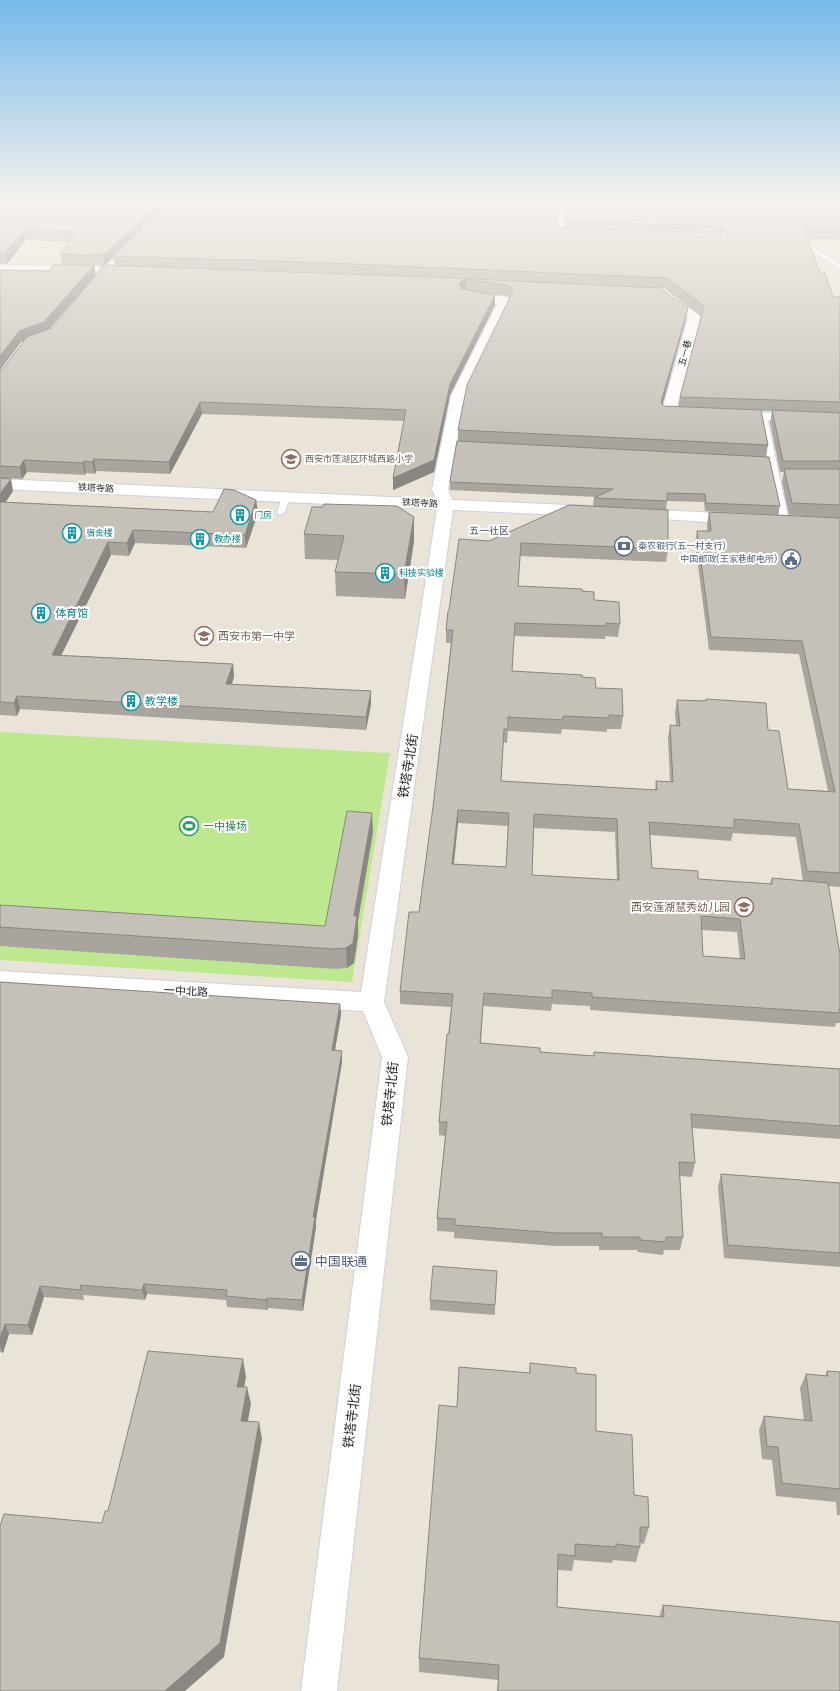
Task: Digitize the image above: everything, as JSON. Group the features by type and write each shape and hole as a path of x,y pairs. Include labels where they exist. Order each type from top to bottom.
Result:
{"street":[{"path":"446,504 440,489 454,445 458,396 505,301 456,288 471,284"},
{"name":"五一巷","path":"653,292 660,293 695,317 668,414 700,415"},
{"path":"724,416 840,419"},
{"name":"铁塔寺路","path":"0,484 284,504 446,504 778,521"},
{"name":"铁塔寺北街","path":"319,1691 395,1057 372,1002 446,504"},
{"name":"一中北路","path":"0,980 372,1002"}],"lane":[{"path":"763,417 768,461 779,477 778,521"}],"green space":[{"name":"一中操场","path":"0,732 390,753 352,982 0,960"}],"building":[{"path":"0,284 77,284 44,322 19,331 0,356"},
{"path":"88,284 460,284 462,289 495,295 450,384 434,460 393,478 406,410 200,402 169,462 94,459 92,462 84,461 83,463 24,460 20,467 0,466 0,370 2,370 27,337 52,328"},
{"path":"499,284 575,284 659,288 688,308 661,402 663,406 761,410 768,445 458,430 467,385 513,291 511,287"},
{"path":"675,284 829,284 833,297 840,297 840,402 680,397 704,306"},
{"path":"772,410 840,413 840,461 783,461"},
{"path":"457,441 769,457 780,506 706,503 705,494 667,493 667,501 594,498 613,489 450,482"},
{"path":"784,469 840,469 840,505 792,503"},
{"path":"0,478 11,479 0,494"},
{"path":"224,489 234,490 256,500 245,535 133,530 127,543 108,542 52,655 233,664 226,684 371,691 366,717 17,696 14,703 0,702 0,502 213,512"},
{"path":"324,504 397,506 414,517 404,574 335,572 344,536 304,534 312,507 322,507"},
{"path":"569,505 668,510 668,549 521,543 518,586 582,589 582,591 594,592 594,600 619,602 620,624 606,623 606,626 515,623 512,671 582,675 582,677 595,678 596,688 622,689 623,716 609,715 609,718 563,716 562,720 508,717 508,729 504,729 501,781 657,790 656,781 673,782 670,725 680,726 677,700 706,701 706,699 766,703 768,730 779,731 788,789 835,792 802,641 711,637 697,531 711,531 709,512 840,518 840,873 807,871 799,824 734,819 734,828 649,822 652,868 698,871 698,879 772,884 772,878 828,883 840,955 839,1013 592,997 592,993 552,990 552,998 484,993 480,1043 540,1048 540,1052 594,1056 594,1052 840,1069 840,1126 691,1114 695,1163 679,1162 683,1237 666,1237 666,1242 640,1240 640,1237 602,1237 602,1233 557,1233 455,1225 455,1219 437,1218 447,1122 439,1122 447,1034 449,1034 453,994 400,991 409,912 419,912 433,807 453,630 446,630 459,539 489,541","holes":["458,810 509,813 506,867 452,864","534,814 617,819 619,880 532,875","701,916 740,919 745,959 703,956"]},
{"path":"347,811 372,813 354,916 357,916 353,943 346,948 334,949 0,927 0,905 325,926"},
{"path":"0,982 340,1004 332,1050 342,1051 313,1217 315,1217 302,1300 267,1298 266,1300 226,1296 227,1290 144,1284 142,1290 80,1285 81,1290 40,1286 28,1325 5,1324 0,1338"},
{"path":"721,1174 840,1183 840,1253 728,1245"},
{"path":"433,1266 497,1271 495,1305 430,1300"},
{"path":"148,1351 243,1359 237,1387 247,1387 241,1421 259,1422 220,1643 165,1691 0,1691 0,1526 4,1514 102,1523 105,1511 108,1511"},
{"path":"530,1363 576,1368 576,1373 596,1375 596,1431 632,1435 634,1495 648,1497 649,1527 640,1527 640,1547 616,1544 616,1547 575,1544 575,1556 558,1554 557,1607 664,1617 663,1605 840,1622 840,1691 498,1691 499,1665 419,1658 439,1405 457,1407 459,1367 530,1373"},
{"path":"827,1371 840,1372 840,1489 782,1483 778,1447 767,1446 764,1416 812,1421 806,1374 828,1376"}],"place":[{"name":"西安市莲湖区环城西路小学","path":"291,459"},
{"name":"门房","path":"240,515"},
{"name":"宿舍楼","path":"72,533"},
{"name":"教办楼","path":"200,539"},
{"name":"秦农银行(五一村支行)","path":"624,546"},
{"name":"中国邮政(王家巷邮电所)","path":"791,559"},
{"name":"科技实验楼","path":"385,573"},
{"name":"体育馆","path":"41,613"},
{"name":"西安市第一中学","path":"204,636"},
{"name":"教学楼","path":"131,701"},
{"name":"一中操场","path":"189,826"},
{"name":"西安莲湖慧秀幼儿园","path":"744,907"},
{"name":"中国联通","path":"301,1261"}],"district":[{"name":"五一社区","path":"489,530"}]}
